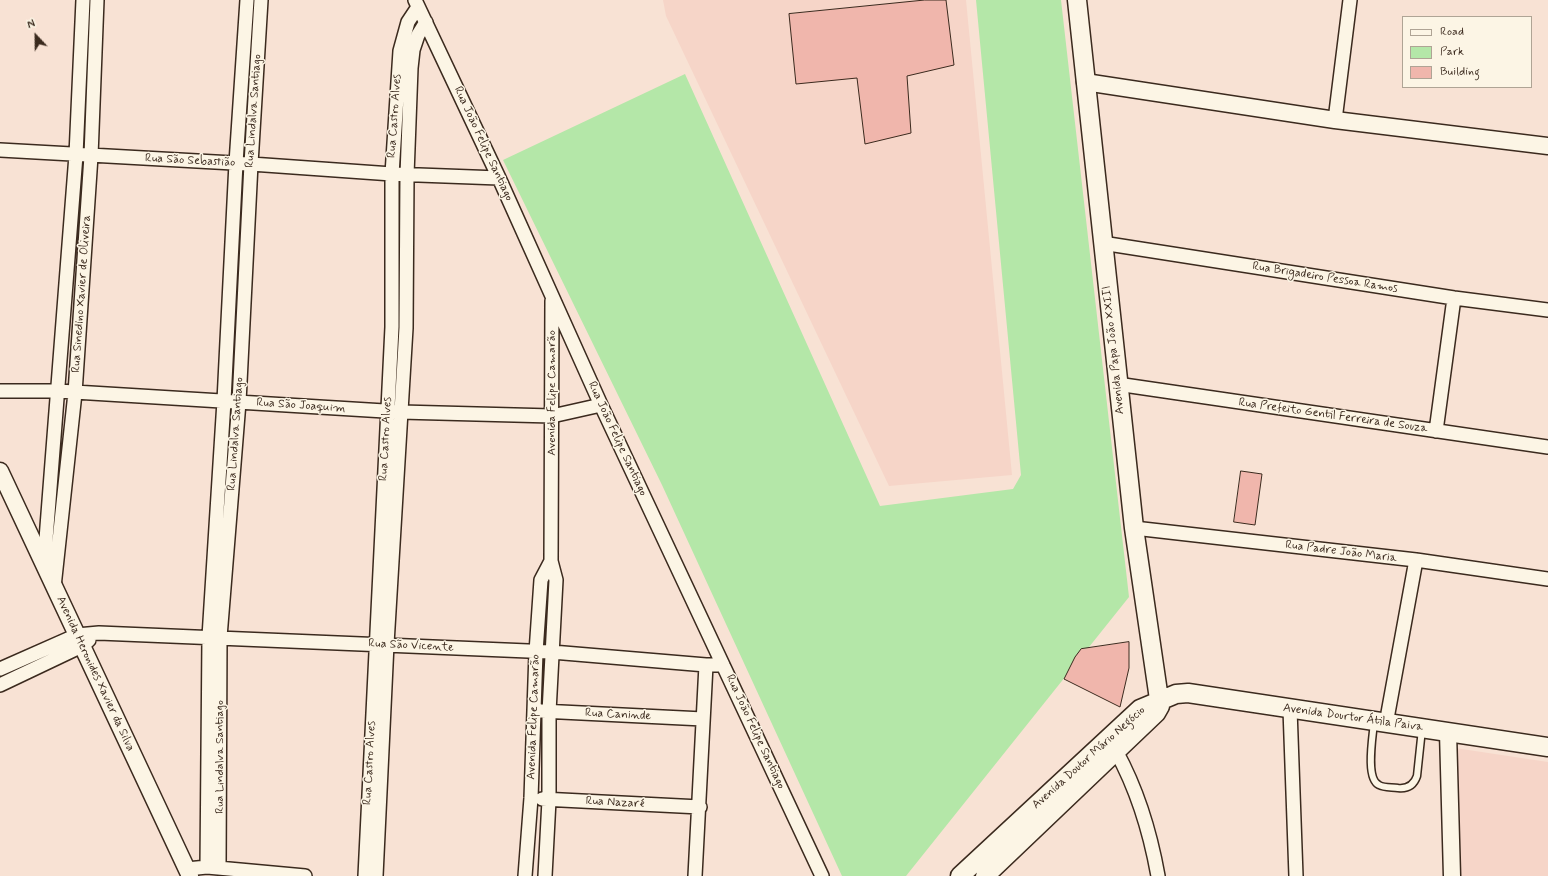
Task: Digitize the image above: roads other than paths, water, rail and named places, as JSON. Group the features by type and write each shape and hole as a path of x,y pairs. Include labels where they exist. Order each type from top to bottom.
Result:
{"main road":[{"name":"Avenida Papa João XXIII","path":"1077,0 1117,384 1134,528 1159,700"},
{"name":"Avenida Dourtor Átila Paiva","path":"1159,700 1176,694 1188,693 1548,747"},
{"name":"Avenida Doutor Mário Negócio","path":"960,876 1140,710 1159,700 1160,706 1158,710 994,873"}],"street":[{"name":"Rua Sinedino Xavier de Oliveira","path":"44,565 76,155 83,0"},
{"name":"Rua Sinedino Xavier de Oliveira","path":"54,587 75,393 91,156 97,0"},
{"name":"Rua Lindalva Santiago","path":"213,868 215,637 224,401 236,163 247,0"},
{"name":"Rua Lindalva Santiago","path":"215,637 239,402 261,0"},
{"path":"1335,120 1350,0"},
{"name":"Rua João Felipe Santiago","path":"416,2 499,178 601,405 822,876"},
{"name":"Rua Castro Alves","path":"376,876 378,726 392,327 392,174 400,51 408,22 416,2"},
{"name":"Rua Castro Alves","path":"381,644 401,412 406,328 407,175 412,56 418,35 426,22"},
{"path":"1085,82 1335,120 1548,146"},
{"name":"Rua São Sebastião","path":"0,150 236,163 407,175 499,178"},
{"name":"Rua Brigadeiro Pessoa Ramos","path":"1102,242 1454,298 1548,310"},
{"name":"Avenida Felipe Camarão","path":"545,876 549,800 549,712 556,580 551,561 552,296"},
{"path":"1436,431 1454,298"},
{"path":"392,327 406,328"},
{"name":"Rua Prefeito Gentil Ferreira de Souza","path":"1117,384 1548,447"},
{"name":"Rua São Joaquim","path":"0,391 58,391 388,412 552,416 601,405"},
{"name":"Avenida Heronides Xavier da Silva","path":"0,471 189,873"},
{"name":"Rua Padre João Maria","path":"1134,528 1416,560 1548,579"},
{"path":"1380,723 1416,560"},
{"name":"Avenida Felipe Camarão","path":"525,876 531,798 533,711 541,580 551,561"},
{"name":"Rua São Vicente","path":"80,640 98,633 215,637 552,652 706,665 723,665"},
{"path":"0,669 80,640"},
{"path":"0,684 80,640"},
{"name":"Rua João Felipe Santiago","path":"695,876 700,807 706,665"},
{"path":"1290,709 1296,876"},
{"name":"Rua Caninde","path":"533,711 703,718"},
{"name":"Rua Castro Alves","path":"365,876 378,726"},
{"path":"1448,732 1452,876"},
{"path":"1116,751 1130,776 1141,805 1150,836 1158,876"},
{"name":"Rua Nazaré","path":"531,798 700,807"},
{"path":"989,850 994,873"},
{"path":"189,873 213,868 305,876"}],"lane":[{"path":"1380,723 1371,776 1379,785 1403,789 1410,786 1417,776 1422,729"}]}
